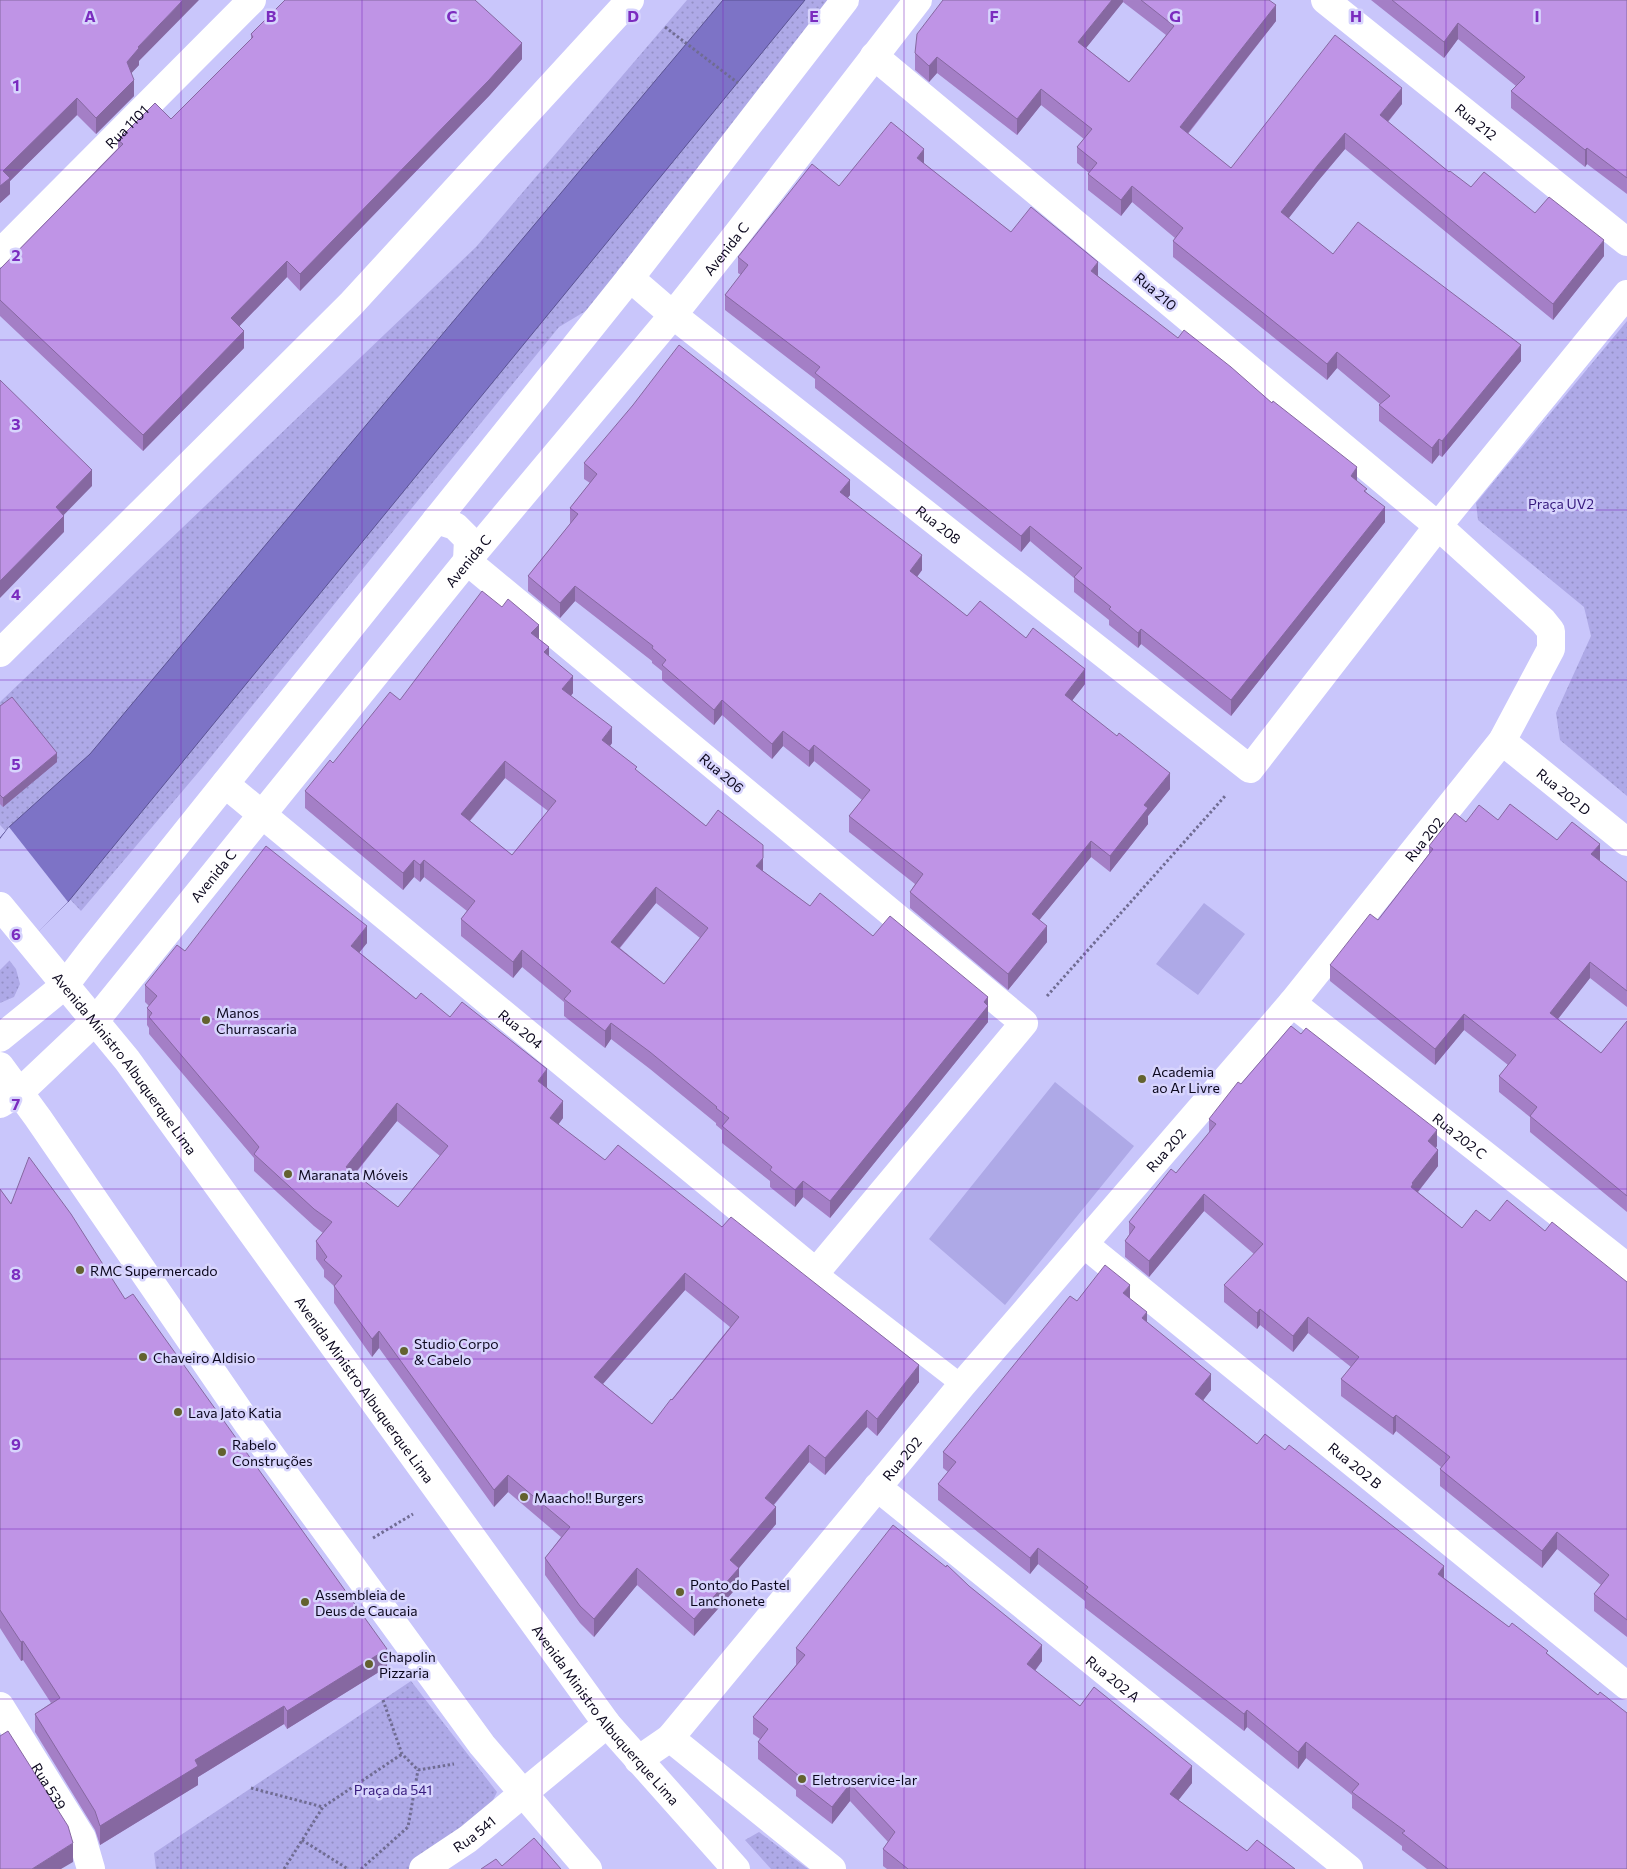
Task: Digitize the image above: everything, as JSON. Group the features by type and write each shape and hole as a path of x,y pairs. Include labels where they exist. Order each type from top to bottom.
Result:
{"street":[{"name":"Rua 1101","path":"0,253 252,0"},
{"path":"0,653 351,304 630,0"},
{"path":"0,1038 65,985 90,951 630,278 845,0"},
{"name":"Avenida C","path":"10,1098 95,1021 467,561 673,315 918,0"},
{"name":"Rua 212","path":"1325,0 1627,242"},
{"name":"Rua 210","path":"874,56 1438,526"},
{"name":"Rua 208","path":"630,278 673,315 1250,768"},
{"path":"1250,768 1438,526 1627,294"},
{"path":"436,520 455,526 468,539 467,561"},
{"name":"Rua 202","path":"638,1760 670,1738 962,1385 1292,1003 1502,741 1551,649 1551,631 1543,621 1438,526"},
{"name":"Rua 206","path":"467,561 1024,1023"},
{"name":"Rua 202 D","path":"1502,741 1627,842"},
{"name":"Rua 204","path":"225,784 816,1272"},
{"name":"Avenida Ministro Albuquerque Lima","path":"0,906 133,1068 607,1724 736,1869"},
{"name":"Rua 202 C","path":"1292,1003 1627,1267"},
{"path":"816,1272 1024,1023"},
{"path":"0,1066 10,1098 482,1745 588,1869"},
{"name":"Rua 202 B","path":"1084,1244 1627,1686"},
{"name":"Rua 202 A","path":"877,1487 1350,1869"},
{"name":"Rua 539","path":"0,1706 82,1838 91,1869"},
{"name":"Rua 541","path":"423,1869 468,1839 607,1724"},
{"path":"670,1738 832,1869"}],"lane":[{"path":"816,1272 962,1385"}],"path":[{"path":"665,27 740,85"},
{"path":"1024,1023 1250,768"},
{"path":"373,1539 418,1510"},
{"path":"383,1700 402,1754 418,1770"},
{"path":"284,1869 323,1807 402,1754"},
{"path":"418,1770 455,1764"},
{"path":"361,1869 408,1827 418,1770"},
{"path":"251,1788 323,1807"},
{"path":"302,1840 348,1869"}],"green space":[{"path":"687,0 857,0 634,282 559,327 202,768 81,911 0,825 0,702 476,247"},
{"name":"Praça UV2","path":"1627,321 1627,796 1560,740 1556,713 1591,636 1584,607 1478,520 1476,503"},
{"path":"1204,903 1245,934 1198,995 1156,964"},
{"path":"0,948 16,969 20,984 14,997 0,1003"},
{"path":"1055,1082 1134,1146 1005,1305 929,1239"},
{"name":"Praça da 541","path":"411,1681 497,1792 479,1829 416,1869 156,1869 154,1853"},
{"path":"759,1832 808,1869 771,1869 745,1840"}],"shaded area":[{"path":"723,0 805,0 68,902 0,968 0,838 9,827 90,754"}],"pier":[{"path":"9,827 68,902 0,970 0,839"}],"building":[{"path":"0,0 183,0 138,47 127,62 134,80 96,118 77,98 3,171 10,178 0,186"},
{"path":"285,0 475,0 522,43 489,80 300,274 287,261 231,318 244,331 143,435 0,300 0,269 123,144 118,140 155,103 171,119 253,37 251,34"},
{"path":"943,0 1112,0 1078,42 1129,82 1174,26 1141,0 1269,0 1276,5 1180,127 1231,168 1335,35 1402,88 1380,115 1449,172 1471,187 1484,172 1535,213 1549,197 1604,240 1553,304 1345,133 1318,165 1281,212 1333,254 1358,222 1521,345 1442,441 1439,439 1432,448 1379,405 1390,396 1337,352 1327,364 1173,241 1183,228 1132,186 1121,200 1088,174 1097,163 1077,147 1092,129 1041,89 1017,119 937,57 929,66 915,53 917,34"},
{"path":"1392,0 1627,0 1627,178 1587,148 1585,150 1511,91 1525,77 1458,23 1444,42"},
{"path":"891,122 924,149 917,158 1011,232 1031,207 1098,262 1091,271 1178,338 1184,330 1231,367 1272,403 1273,401 1357,467 1351,476 1367,489 1364,491 1385,507 1231,700 1141,629 1138,633 1109,609 1111,607 1074,577 1082,568 1030,526 1021,536 815,373 820,367 725,295 748,265 738,257 812,164 839,186"},
{"path":"679,345 850,480 840,492 922,555 910,571 967,616 980,601 1026,638 1033,628 1085,669 1065,695 1117,736 1119,733 1170,773 1144,805 1148,808 1110,856 1091,841 1032,914 1047,926 1008,974 910,892 923,874 849,816 870,790 814,745 809,751 783,731 772,744 722,700 714,710 662,665 666,660 652,648 653,646 575,586 560,603 528,576 578,514 570,508 597,474 584,463 633,405"},
{"path":"0,380 92,470 56,507 64,516 0,581"},
{"path":"482,591 502,607 508,599 539,625 531,633 549,647 544,652 573,676 562,689 612,727 602,740 637,767 635,769 706,826 718,810 763,845 763,858 756,866 810,906 820,893 873,936 890,916 988,997 984,1002 988,1006 830,1201 803,1181 795,1190 770,1170 772,1167 722,1126 729,1118 650,1052 611,1023 605,1031 564,999 571,991 522,950 513,962 461,919 475,901 424,860 420,865 414,860 403,873 305,791 330,760 333,763 390,692 400,700","holes":["505,761 556,801 512,855 461,814","656,887 708,928 664,984 611,942"]},
{"path":"12,697 57,753 3,798 0,795 0,706"},
{"path":"1510,804 1557,840 1572,822 1600,844 1591,854 1627,882 1627,991 1590,962 1550,1013 1601,1053 1627,1021 1627,1196 1530,1116 1537,1107 1499,1076 1516,1055 1464,1014 1435,1049 1330,965 1370,914 1378,920 1433,849 1429,846 1455,813 1466,822 1479,805 1498,820"},
{"path":"266,846 367,926 351,946 416,999 421,993 450,1017 462,1002 547,1069 538,1081 563,1101 550,1118 605,1160 618,1145 722,1227 731,1217 919,1365 877,1419 867,1410 825,1458 809,1445 765,1498 776,1507 730,1560 739,1568 694,1619 637,1568 594,1619 580,1606 545,1558 570,1527 508,1475 494,1490 379,1331 372,1339 334,1286 342,1276 324,1260 327,1257 316,1241 332,1222 314,1209 254,1154 259,1147 149,1017 152,1013 147,1008 157,996 145,985 177,945 185,951","holes":["397,1103 448,1146 398,1207 346,1167","685,1273 739,1317 652,1424 594,1377"]},
{"path":"1291,1026 1301,1034 1306,1028 1437,1130 1428,1141 1438,1150 1412,1183 1411,1187 1462,1228 1476,1210 1490,1221 1507,1200 1545,1231 1552,1222 1627,1282 1627,1620 1594,1594 1609,1575 1557,1532 1542,1551 1440,1469 1450,1457 1396,1415 1393,1418 1341,1379 1359,1357 1308,1317 1293,1336 1260,1309 1257,1313 1224,1285 1263,1244 1204,1194 1149,1261 1125,1241 1135,1227 1129,1222 1171,1169 1176,1173 1216,1124 1209,1119 1238,1082 1241,1084"},
{"path":"29,1157 71,1214 125,1299 133,1294 387,1649 287,1711 284,1706 195,1760 198,1766 100,1826 95,1811 35,1714 60,1698 23,1641 21,1642 0,1610 0,1189 11,1204"},
{"path":"1105,1265 1130,1285 1123,1293 1147,1312 1142,1318 1211,1374 1195,1394 1257,1444 1265,1434 1285,1450 1289,1445 1444,1566 1438,1574 1509,1627 1512,1623 1548,1651 1546,1653 1598,1695 1600,1692 1627,1713 1627,1869 1448,1869 1402,1833 1405,1831 1352,1792 1359,1784 1306,1742 1298,1752 1247,1710 1244,1714 1085,1591 1088,1587 1038,1548 1030,1558 938,1484 956,1462 943,1452 1070,1296 1077,1301"},
{"path":"893,1525 946,1567 947,1565 969,1586 1042,1645 1027,1664 1080,1706 1094,1687 1192,1766 1170,1794 1247,1851 1257,1840 1295,1869 908,1869 883,1849 895,1832 850,1784 832,1807 796,1779 799,1776 758,1742 768,1729 753,1717 805,1655 796,1648"},
{"path":"8,1731 68,1826 73,1843 32,1869 0,1869 0,1736"},
{"path":"534,1838 561,1869 481,1869 496,1859 502,1866"}],"place":[{"name":"Manos Churrascaria","path":"206,1020"},
{"name":"Academia ao Ar Livre","path":"1142,1079"},
{"name":"Maranata Móveis","path":"288,1174"},
{"name":"RMC Supermercado","path":"80,1270"},
{"name":"Studio Corpo & Cabelo","path":"404,1351"},
{"name":"Chaveiro Aldisio","path":"143,1357"},
{"name":"Lava Jato Katia","path":"178,1412"},
{"name":"Rabelo Construções","path":"222,1452"},
{"name":"Maacho!! Burgers","path":"524,1497"},
{"name":"Ponto do Pastel Lanchonete","path":"680,1592"},
{"name":"Assembleia de Deus de Caucaia","path":"305,1602"},
{"name":"Chapolin Pizzaria","path":"369,1664"},
{"name":"Eletroservice-lar","path":"802,1779"}]}
